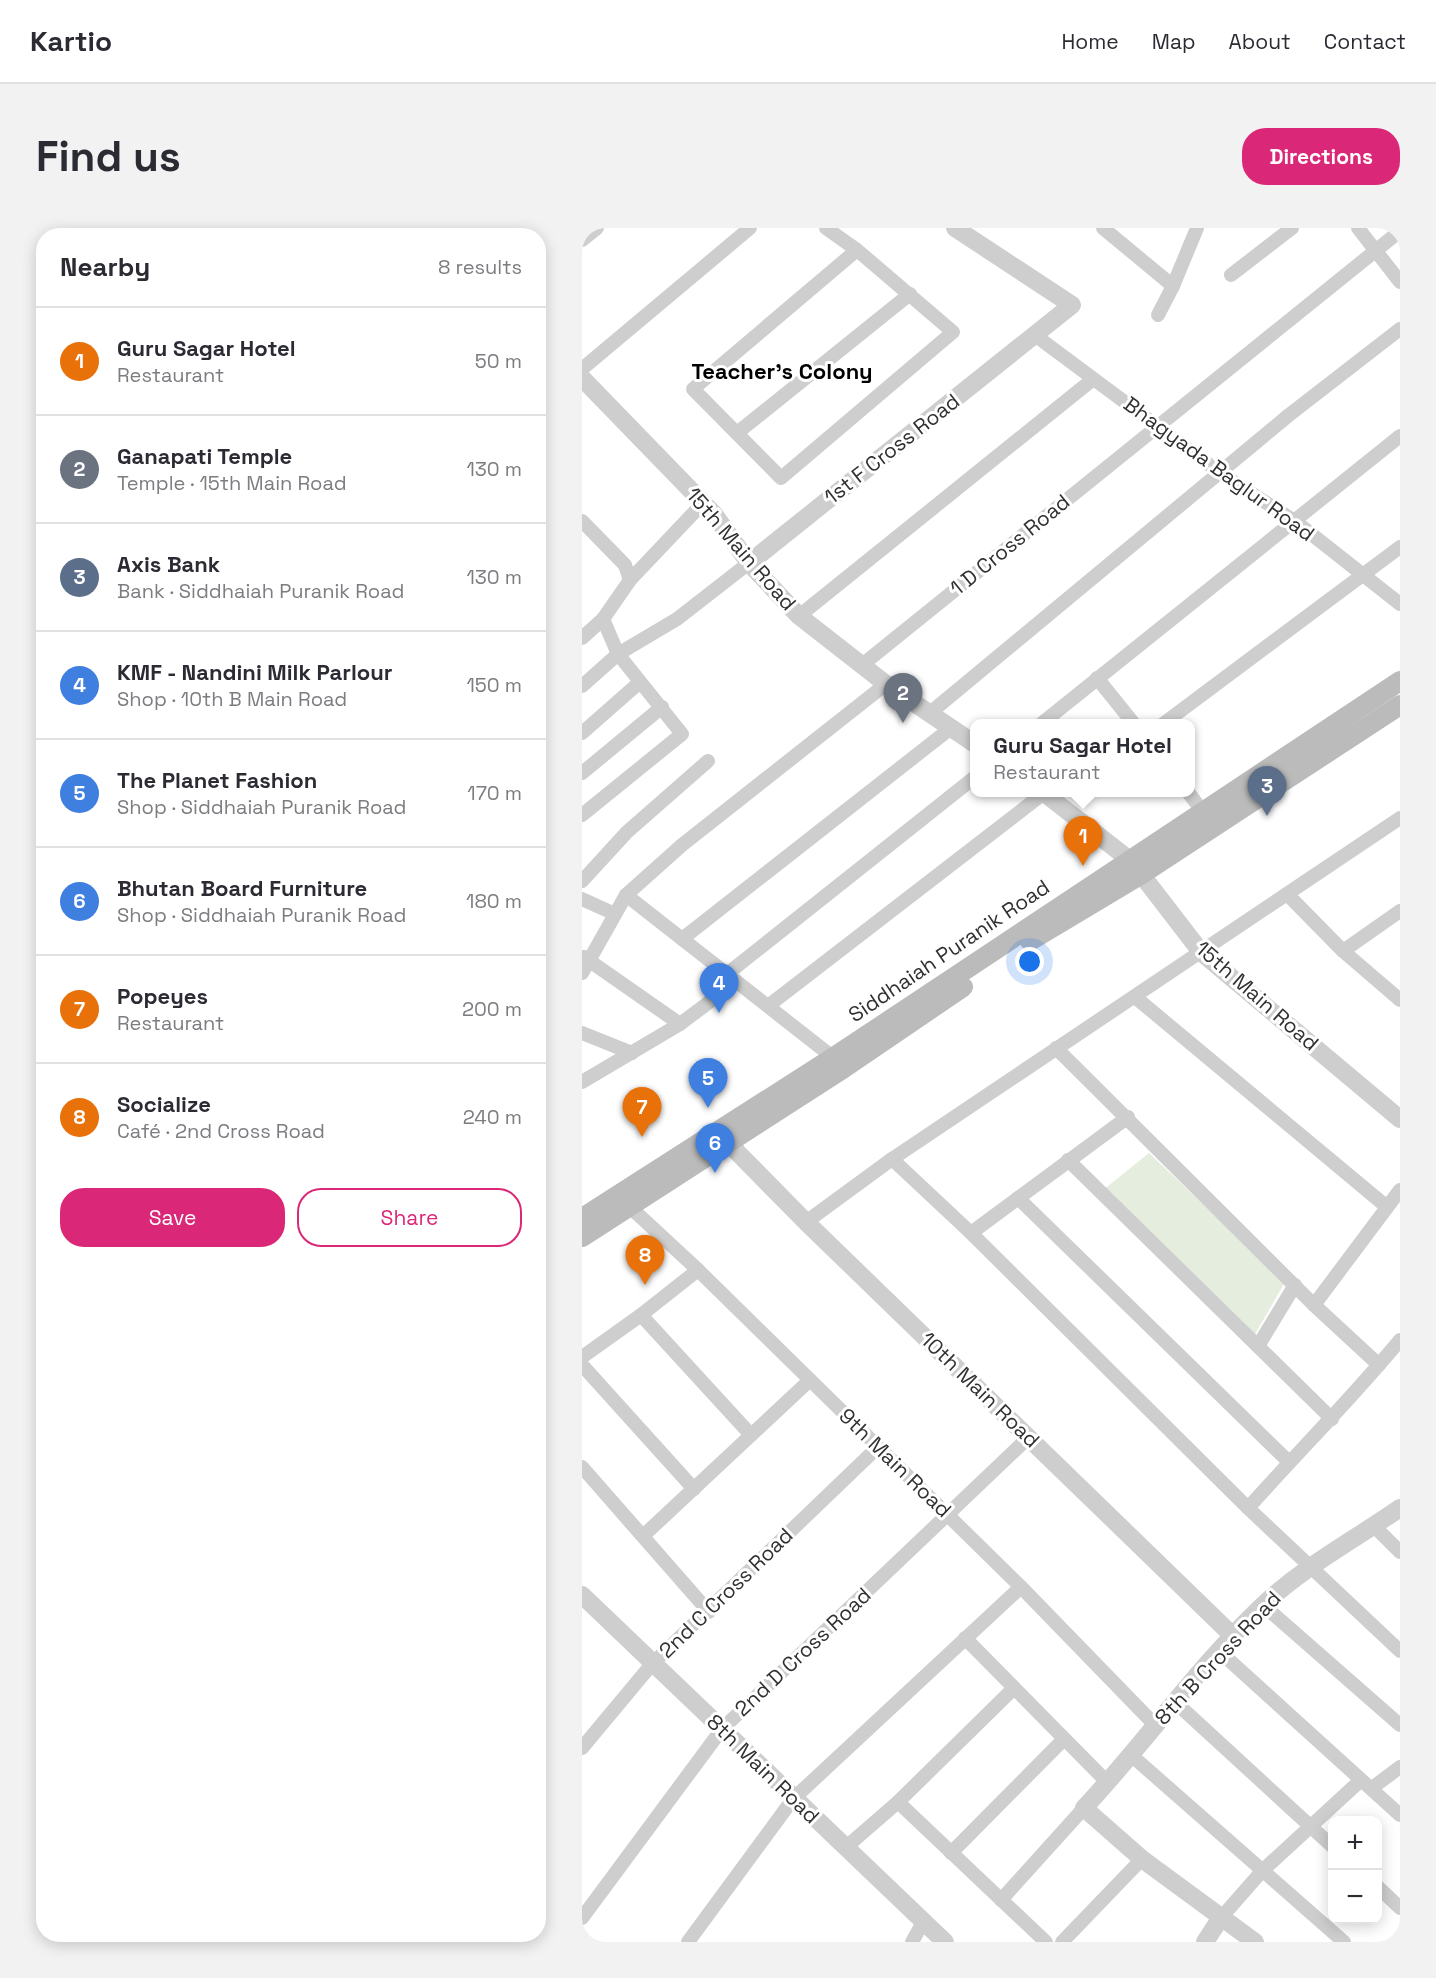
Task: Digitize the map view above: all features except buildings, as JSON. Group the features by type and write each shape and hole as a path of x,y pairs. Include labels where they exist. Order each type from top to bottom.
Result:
{"main road":[{"name":"Siddhaiah Puranik Road","path":"1137,867 1203,812 1400,681"},
{"name":"Siddhaiah Puranik Road","path":"582,1238 630,1207 726,1136 1137,867 1400,705"},
{"name":"Siddhaiah Puranik Road","path":"582,1218 726,1136"}],"street":[{"path":"582,240 597,228"},
{"path":"582,369 750,228"},
{"path":"826,228 857,250 953,332 781,478 759,459 737,433 693,389 857,250"},
{"name":"1st F Cross Road","path":"748,563 1036,336 1072,305 955,228"},
{"path":"1103,228 1173,286"},
{"path":"1158,315 1173,286 1197,228"},
{"path":"1231,275 1292,228"},
{"path":"1358,228 1400,282"},
{"name":"1 D Cross Road","path":"862,665 1158,425 1376,253 1400,231"},
{"path":"737,433 910,294"},
{"path":"930,713 1289,415 1400,329"},
{"name":"Bhagyada Baglur Road","path":"1036,336 1092,380 1158,425 1220,473 1296,522 1400,604"},
{"name":"15th Main Road","path":"582,378 703,503 748,563 799,616 886,684 970,741"},
{"path":"799,616 1092,380"},
{"path":"1046,719 1296,522 1400,436"},
{"path":"583,635 603,619 630,580 703,503"},
{"path":"582,521 625,565 630,580"},
{"path":"1168,719 1400,547"},
{"path":"582,686 618,654 677,619 748,563"},
{"path":"582,815 682,734 618,654 603,619"},
{"path":"1097,678 1131,719"},
{"path":"582,733 640,682"},
{"path":"582,973 586,958 626,895 682,844 886,684"},
{"path":"582,773 662,707"},
{"path":"682,939 951,728"},
{"path":"582,880 627,832 708,761"},
{"path":"582,1082 680,1024 732,978 970,781"},
{"path":"768,1006 1039,797"},
{"name":"15th Main Road","path":"1049,797 1137,867 1201,952 1400,1119"},
{"path":"1192,797 1203,812"},
{"path":"806,1221 892,1159 1400,818"},
{"path":"1287,894 1343,951 1399,998"},
{"path":"626,895 839,1062"},
{"path":"582,898 615,914"},
{"path":"1343,951 1400,911"},
{"path":"586,958 680,1024"},
{"path":"1135,998 1387,1208"},
{"path":"582,1033 632,1053"},
{"path":"1056,1048 1128,1117 1314,1305 1379,1365"},
{"path":"971,1233 1128,1117"},
{"name":"10th Main Road","path":"726,1136 736,1152 1233,1636"},
{"path":"892,1159 971,1233 1248,1508 1400,1651"},
{"path":"1068,1160 1332,1419"},
{"path":"1314,1305 1400,1190"},
{"path":"1017,1198 1289,1462"},
{"name":"9th Main Road","path":"630,1207 699,1270 1021,1587 1155,1725"},
{"path":"582,1357 699,1270"},
{"path":"1258,1346 1294,1285"},
{"path":"641,1315 752,1434"},
{"path":"1248,1508 1332,1419 1400,1340"},
{"path":"582,1365 694,1489"},
{"path":"643,1536 810,1380"},
{"name":"2nd D Cross Road","path":"582,1918 722,1729 1029,1437"},
{"name":"2nd C Cross Road","path":"582,1748 652,1664 878,1447"},
{"path":"582,1467 709,1611"},
{"name":"8th B Cross Road","path":"1084,1808 1108,1783 1219,1651 1263,1605 1309,1567 1400,1508"},
{"path":"1374,1526 1400,1552"},
{"path":"689,1942 793,1800 1021,1587"},
{"name":"8th Main Road","path":"582,1595 793,1800 945,1942"},
{"path":"1263,1605 1400,1725"},
{"path":"965,1638 1108,1783"},
{"path":"1219,1651 1400,1815"},
{"path":"846,1848 898,1802 1014,1688"},
{"path":"1175,1702 1328,1842"},
{"path":"951,1853 1064,1739"},
{"path":"1131,1755 1344,1942"},
{"path":"1205,1942 1220,1919 1262,1871 1309,1825 1366,1784 1400,1767"},
{"path":"898,1802 1046,1942"},
{"path":"1001,1900 1084,1808 1142,1859 1220,1919 1256,1942"},
{"path":"1062,1942 1142,1859"},
{"path":"1382,1892 1400,1908"},
{"path":"912,1942 923,1922"}],"shaded area":[{"path":"1149,1153 1285,1282 1254,1336 1103,1190"}],"place":[{"name":"Ganapati Temple","path":"903,723"},
{"name":"Axis Bank","path":"1267,816"},
{"name":"Guru Sagar Hotel","path":"1083,866"},
{"name":"KMF - Nandini Milk Parlour","path":"719,1013"},
{"name":"The Planet Fashion","path":"708,1108"},
{"name":"Popeyes","path":"642,1137"},
{"name":"Bhutan Board Furniture","path":"715,1173"},
{"name":"Socialize","path":"645,1285"}],"district":[{"name":"Teacher's Colony","path":"782,371"}]}
